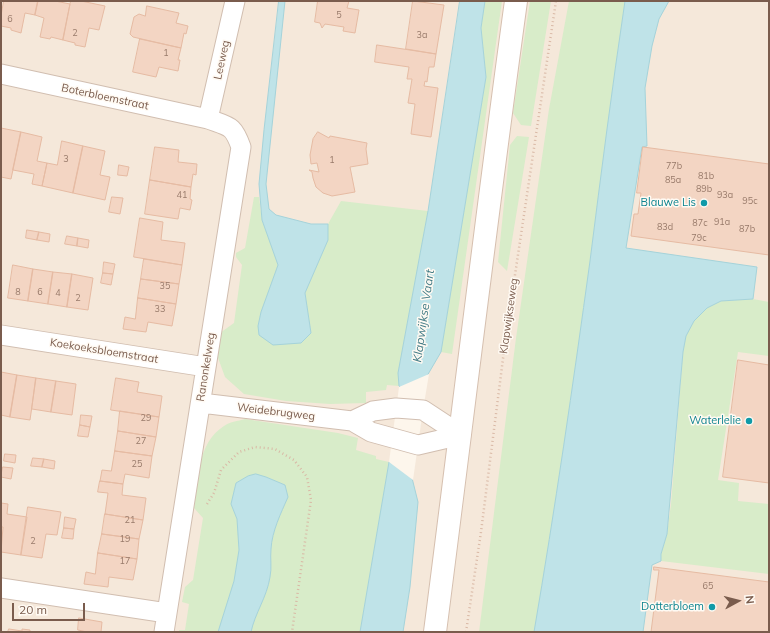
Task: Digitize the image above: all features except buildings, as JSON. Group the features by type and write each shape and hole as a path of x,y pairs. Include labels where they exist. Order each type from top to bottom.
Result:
{"main road":[{"path":"435,632 461,435 491,184 516,1"}],"street":[{"name":"Leeweg","path":"208,119 235,1"},
{"name":"Boterbloemstraat","path":"1,74 208,119"},
{"name":"Ranonkelweg","path":"164,632 241,147 236,132 227,126 208,119"},
{"name":"Koekoeksbloemstraat","path":"1,335 206,368"},
{"name":"Weidebrugweg","path":"201,403 352,421 371,432 418,445 461,435"},
{"path":"352,421 373,411 396,408 423,410 461,435"},
{"path":"1,588 167,613"}],"path":[{"name":"Klapwijkseweg","path":"466,632 481,532 506,335 556,1"},
{"path":"184,504 203,507 208,503 214,493 221,470 239,452 255,446 275,449 294,460 307,477 311,500 292,632"}],"shaded area":[{"path":"1,1 769,1 769,632 1,632"}],"green space":[{"path":"485,1 502,1 452,354 441,352 486,77 481,28"},
{"path":"530,1 551,1 531,126 521,125 513,113"},
{"path":"569,1 625,1 577,354 534,632 479,632 516,338 549,109"},
{"path":"517,136 529,137 507,271 498,262 510,145"},
{"path":"254,197 259,197 262,220 278,265 261,312 258,326 311,333 305,293 328,240 328,224 341,201 428,211 398,373 399,386 387,385 386,390 366,392 366,403 330,404 286,401 244,394 225,377 217,355 220,333 234,323 242,265 236,257 236,253 245,248"},
{"path":"753,299 769,302 769,356 738,352 718,480 739,483 738,501 769,504 769,574 661,561 661,554 667,534 671,504 683,352 686,336 694,321 707,308 721,301"},
{"path":"245,419 338,433 358,438 356,450 376,456 376,459 389,462 360,632 251,632 255,618 264,598 271,574 273,536 277,522 288,497 285,485 266,477 248,476 236,483 231,504 237,519 239,550 234,581 218,632 179,632 179,630 185,630 189,604 182,602 185,587 193,580 203,518 194,508 200,463 208,442 215,433 226,425"}],"water":[{"path":"279,1 285,1 266,184 269,209 276,215 311,224 328,224 328,240 305,293 311,333 301,343 273,345 259,335 258,326 261,312 278,265 262,220 259,184"},
{"name":"Klapwijkse Vaart","path":"460,1 485,1 481,28 486,77 441,352 427,376 412,478 418,502 410,587 403,632 360,632 389,462 391,461 401,388 399,386 398,373 428,211"},
{"path":"625,1 669,1 659,19 652,46 645,88 647,146 642,147 626,248 757,267 753,299 721,301 707,308 694,321 686,336 683,352 667,534 661,554 661,561 652,565 643,632 534,632 570,400"},
{"path":"256,474 285,485 288,497 277,522 273,536 271,574 264,598 255,618 251,632 218,632 234,581 239,550 237,519 231,504 236,483 248,476"}],"pier":[{"path":"429,374 413,480 389,462 399,387"}],"place":[{"name":"Blauwe Lis","path":"704,203"},
{"name":"Waterlelie","path":"749,421"},
{"name":"Dotterbloem","path":"712,607"}]}
